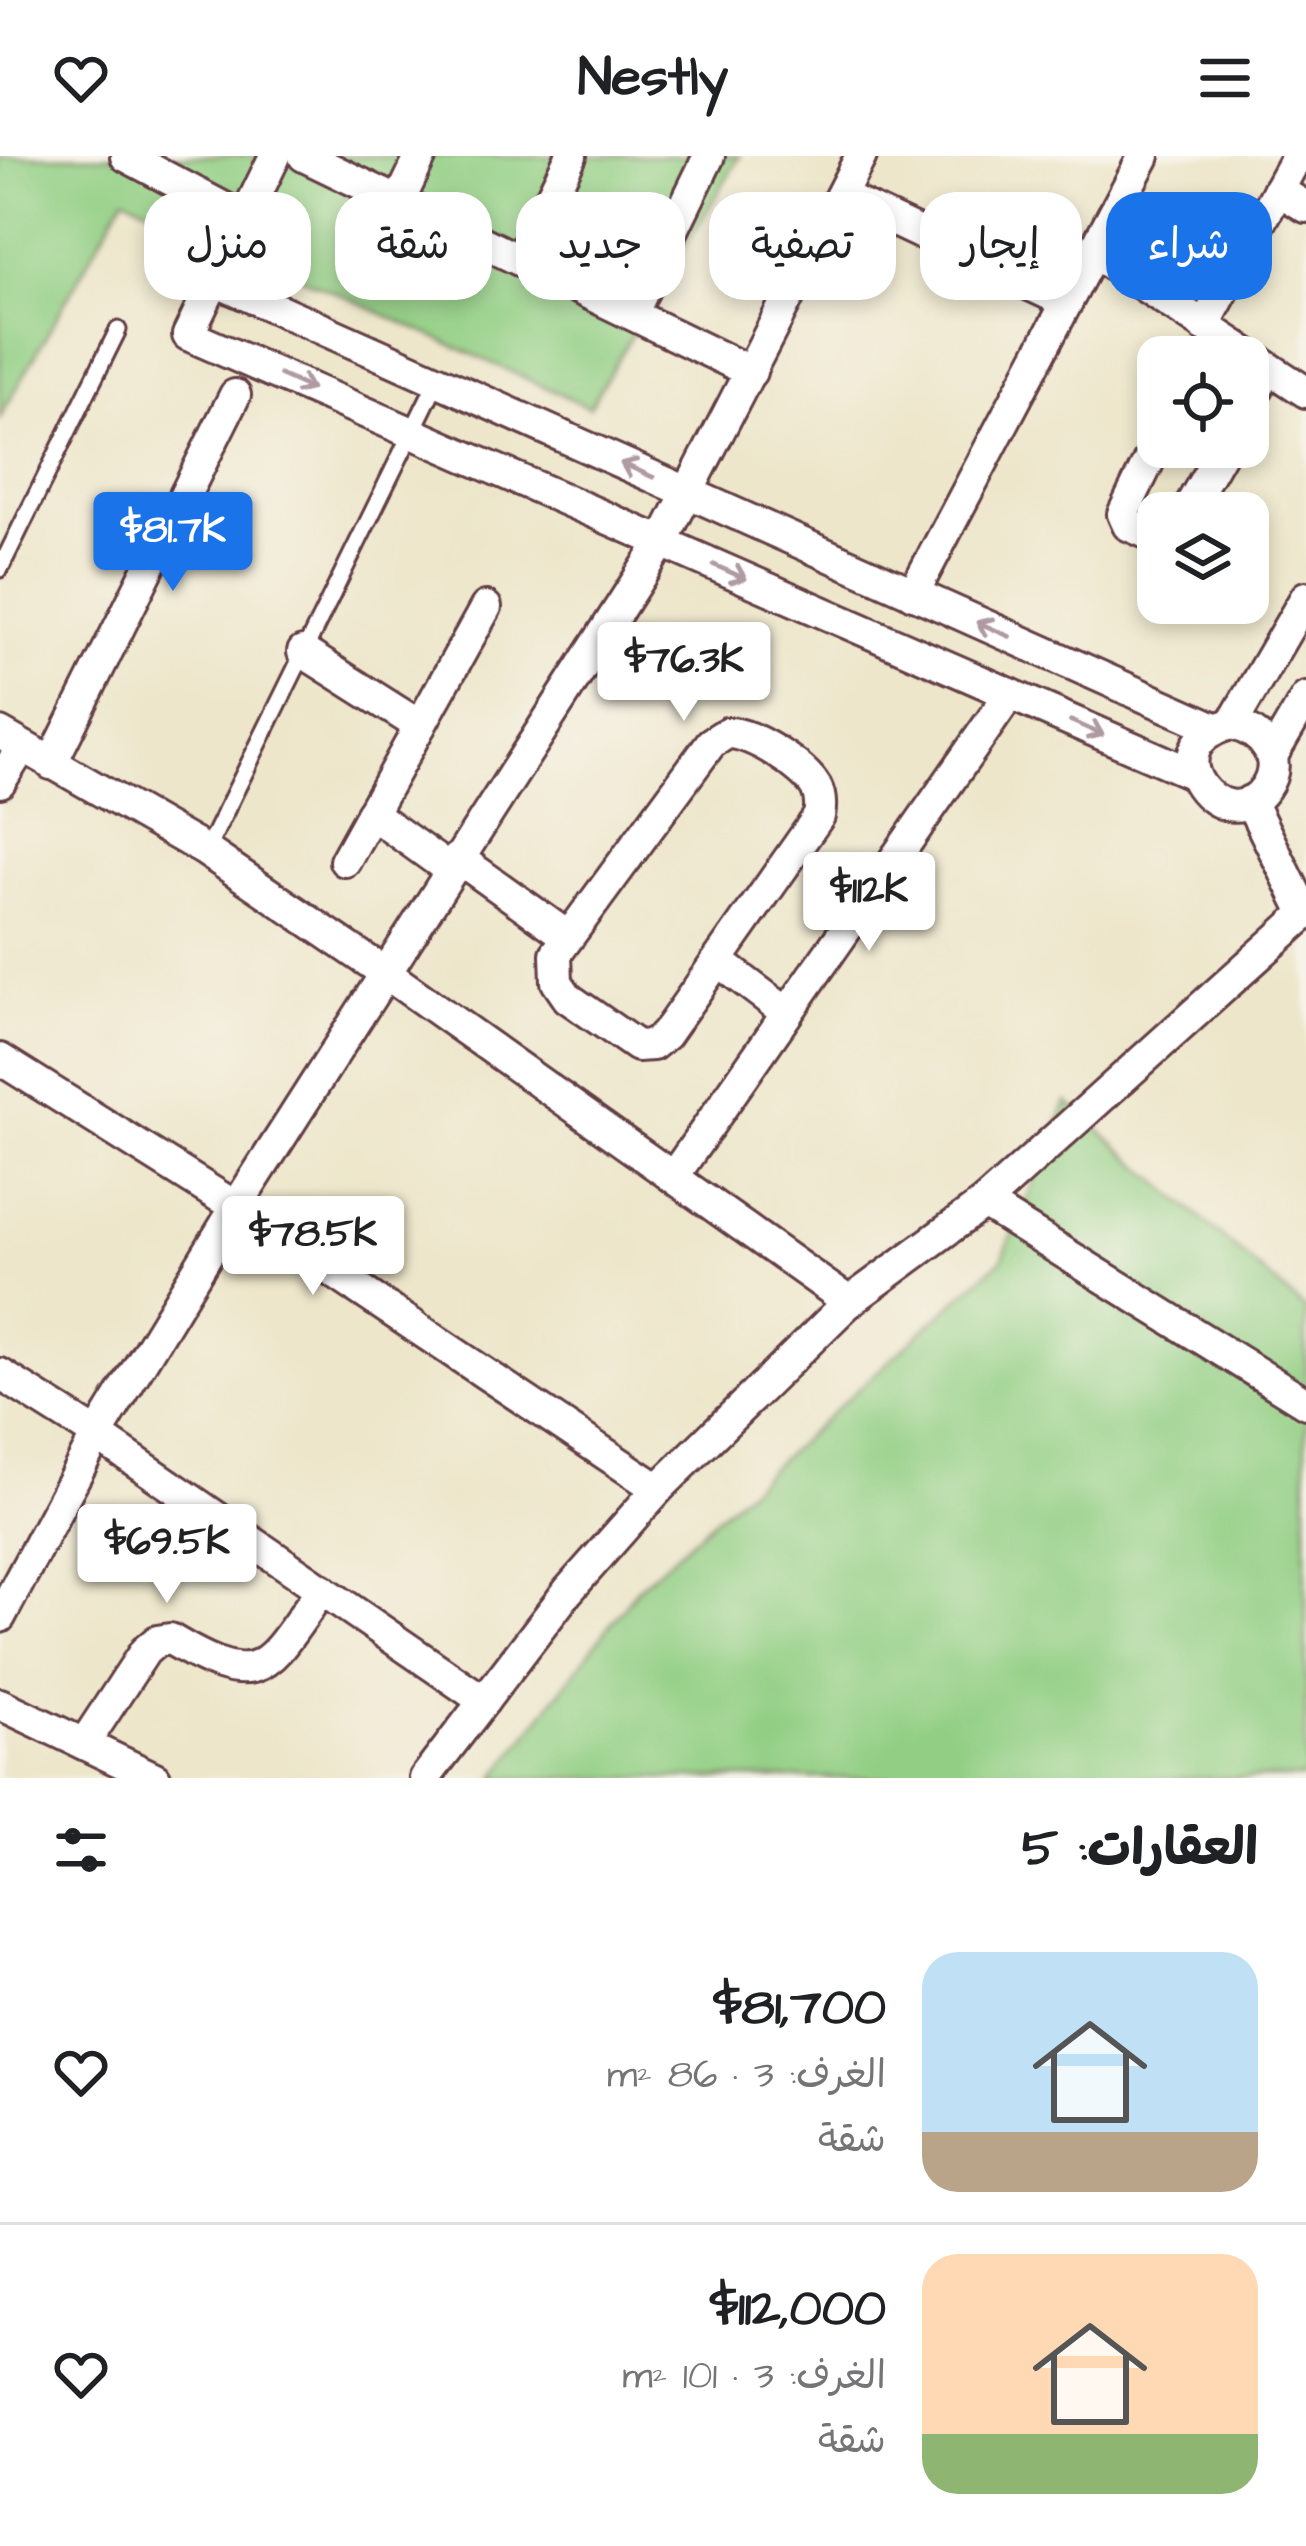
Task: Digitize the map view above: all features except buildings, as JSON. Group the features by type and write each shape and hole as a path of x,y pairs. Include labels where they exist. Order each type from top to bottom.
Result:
{"street":[{"path":"126,156 194,192"},
{"path":"258,192 275,156"},
{"path":"304,156 378,192"},
{"path":"404,192 422,156"},
{"path":"553,192 571,156"},
{"path":"632,314 709,156"},
{"path":"843,192 861,156"},
{"path":"913,594 1144,156"},
{"path":"1204,326 1297,156"},
{"path":"1278,190 1306,206"},
{"path":"896,222 1066,302"},
{"path":"1092,252 1219,336"},
{"path":"206,300 188,335 1193,774"},
{"path":"257,300 913,594 1224,726 1250,729 1264,740 1272,756 1272,774 1264,790 1250,801 1233,805 1215,801 1201,790 1193,774 1193,756 1201,740 1224,726 1306,598"},
{"path":"603,300 752,372"},
{"path":"0,1617 12,1564 384,972 662,542 788,300"},
{"path":"1269,368 1304,387"},
{"path":"51,764 235,395"},
{"path":"1137,529 1128,525 1123,514 1145,468"},
{"path":"345,860 486,607"},
{"path":"303,652 420,726"},
{"path":"673,1177 1010,694"},
{"path":"1272,756 1306,698"},
{"path":"727,733 744,733 812,781 820,807 815,825 718,961 664,1035 652,1045 637,1046 562,990 555,963 567,936 711,743 727,733"},
{"path":"0,782 11,740 206,851 849,1302"},
{"path":"425,1778 568,1591 658,1489 849,1302 984,1203 1305,914 1250,801"},
{"path":"371,813 567,936"},
{"path":"718,961 787,1013"},
{"path":"0,1058 236,1207 658,1489"},
{"path":"984,1203 1306,1403"},
{"path":"0,1374 97,1435 484,1701"},
{"path":"84,1744 130,1671 157,1641 170,1639 212,1664 235,1671 253,1669 280,1648 322,1589"},
{"path":"0,1705 155,1778"}],"lane":[{"path":"0,569 118,330"},
{"path":"206,851 437,381"}],"green space":[{"path":"0,156 740,156 718,192 709,192 709,208 685,247 685,192 516,192 516,300 653,300 589,407 352,300 492,300 492,192 335,192 335,292 311,281 311,192 144,192 144,206 124,197 0,418"},
{"path":"1067,1102 1306,1310 1306,1778 495,1778 637,1589 1002,1259"}]}
